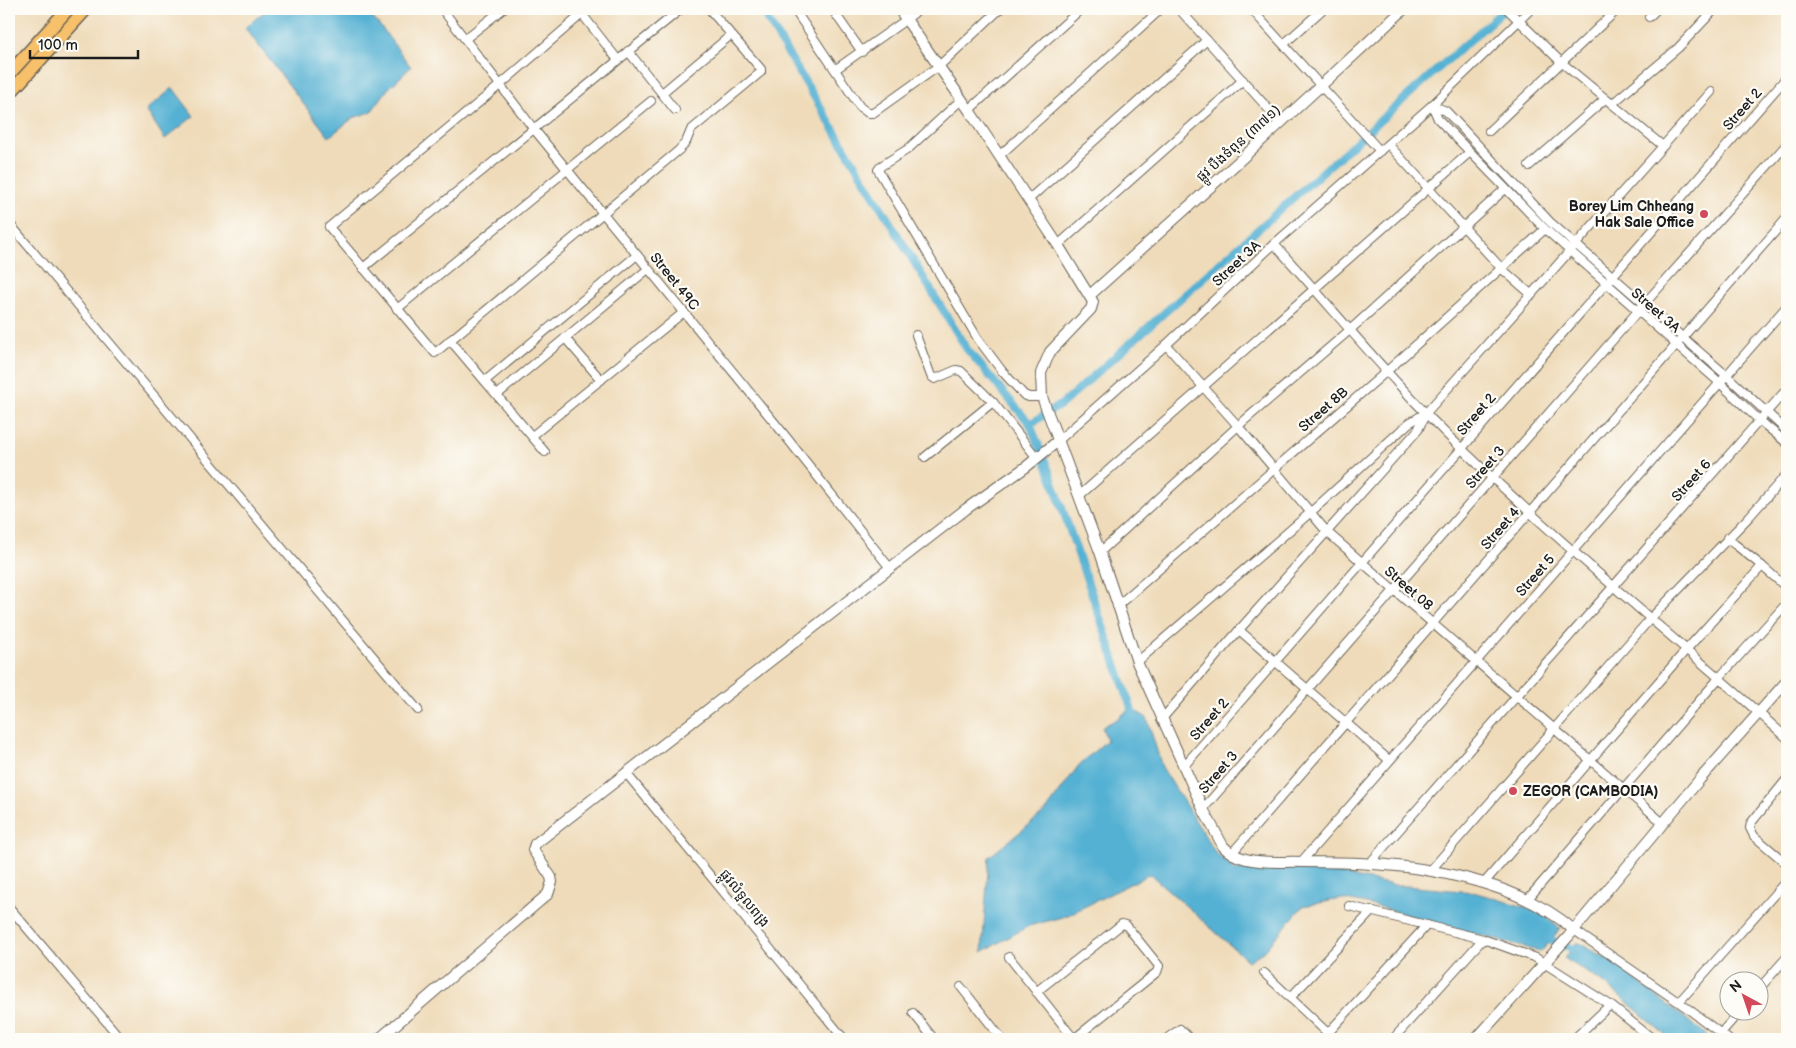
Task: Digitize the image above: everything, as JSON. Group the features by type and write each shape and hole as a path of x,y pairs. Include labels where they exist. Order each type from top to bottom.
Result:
{"main road":[{"path":"9,74 64,10 74,22"},
{"path":"9,94 83,10"}],"street":[{"name":"Street 49C","path":"442,9 533,128 890,568"},
{"path":"465,39 503,9"},
{"path":"363,268 533,128 682,9"},
{"path":"618,60 582,14 500,85 328,227 435,353 679,150 686,142 691,130 761,72 761,69 709,9"},
{"path":"794,9 860,107 868,113 873,113 939,66 1000,9"},
{"path":"832,9 862,52"},
{"path":"899,9 962,99 1093,302 1091,309 1050,352 1044,364 1040,381 1042,397 1100,552 1137,662 1202,809 1224,846 1232,853 1246,859 1264,862 1370,864 1430,871 1484,883 1527,900 1560,918 1571,934 1679,1002 1728,1039"},
{"path":"836,69 862,52 918,9"},
{"path":"969,110 1081,9"},
{"path":"999,156 1161,9"},
{"path":"1178,9 1281,123"},
{"path":"1252,9 1380,151"},
{"path":"1284,44 1323,9"},
{"name":"ផ្លូវ បឹងទំពុន (៣៧១)","path":"1090,296 1404,9"},
{"name":"Street 3A","path":"1059,440 1166,345 1274,244 1432,105 1531,9"},
{"path":"1489,131 1618,9"},
{"path":"1649,17 1657,9"},
{"path":"1612,104 1678,48 1715,9"},
{"path":"1508,10 1561,62 1663,146"},
{"path":"662,93 731,34"},
{"path":"1028,200 1207,40"},
{"path":"628,51 675,110"},
{"name":"Street 2","path":"1183,767 1787,77"},
{"path":"1058,245 1243,80"},
{"path":"1162,720 1418,430 1426,413 1710,92"},
{"path":"962,99 908,149 881,166 878,170 984,347 1002,371 1024,395 1042,397"},
{"path":"1529,166 1605,99"},
{"path":"397,308 651,101"},
{"name":"Street 3A","path":"1432,105 1446,111 1542,213 1787,431"},
{"name":"Street 3A","path":"1432,105 1438,119 1534,220 1787,443"},
{"path":"1388,144 1502,269 1532,295"},
{"name":"Street 3","path":"1202,809 1644,304 1787,144"},
{"path":"1079,496 1428,188 1472,155 1482,150"},
{"path":"1511,195 1518,188"},
{"path":"1100,552 1238,426 1351,329 1505,189"},
{"path":"1534,220 1542,213"},
{"name":"Street 4","path":"1232,853 1787,218"},
{"path":"9,223 418,710"},
{"name":"Street 8B","path":"1117,606 1545,230"},
{"path":"1274,244 1426,413 1492,478 1612,586 1787,738"},
{"path":"485,381 637,255"},
{"path":"496,395 648,269"},
{"name":"Street 5","path":"1301,862 1787,306"},
{"path":"532,436 684,312"},
{"path":"560,319 565,338"},
{"path":"548,329 565,338 601,380"},
{"path":"916,335 932,376 935,379 956,370 961,370 993,402 1040,455"},
{"path":"450,340 545,452"},
{"name":"Street 08","path":"1166,345 1238,426 1327,532 1663,824"},
{"name":"Street 6","path":"1370,864 1612,586 1787,389"},
{"path":"924,457 993,402"},
{"path":"1137,662 1310,512 1409,423 1426,413"},
{"path":"379,1039 544,898 551,888 552,882 533,850 534,846 966,509 1059,440"},
{"path":"1430,871 1650,619 1749,517 1787,474"},
{"path":"1727,538 1787,588"},
{"path":"1484,883 1686,650 1762,566"},
{"path":"1527,900 1787,603"},
{"path":"1240,630 1389,760"},
{"path":"1476,1039 1571,934 1663,824 1786,684"},
{"name":"ផ្លូវលំទួលពង្រ","path":"626,773 844,1039"},
{"path":"1787,779 1751,823 1750,828 1754,836 1787,864"},
{"path":"1679,1002 1787,880"},
{"path":"1349,906 1483,939 1536,958 1549,958 1653,1039"},
{"path":"9,907 121,1039"},
{"path":"1290,998 1372,911"},
{"path":"1009,957 1036,992 1074,1039 1159,969 1159,966 1126,925 1119,926 1036,992"},
{"path":"1264,973 1331,1036 1427,925"},
{"path":"1393,1039 1483,939"},
{"path":"1768,979 1787,957"},
{"path":"961,988 1002,1039"},
{"path":"1574,1039 1610,1004"},
{"path":"913,1013 934,1039"},
{"path":"1721,1033 1732,1020"},
{"path":"1166,1039 1180,1029 1190,1039"}],"water":[{"path":"267,9 365,9 411,67 388,89 371,112 353,118 329,137 245,28"},
{"path":"173,88 194,116 165,139 146,110"},
{"path":"1131,708 1147,718 1162,767 1215,852 1235,870 1309,868 1394,885 1473,892 1528,908 1548,918 1560,929 1541,952 1376,906 1341,899 1303,906 1263,952 1248,961 1150,874 1066,916 1029,926 982,952 989,857 1046,811 1079,765 1107,740 1102,727 1117,719"},
{"path":"1577,942 1611,961 1712,1039 1670,1039 1607,985 1564,958"}],"waterway":[{"path":"761,9 966,348 1030,424 1051,476 1134,716"},
{"path":"1030,424 1062,404 1505,9"},
{"path":"1543,937 1571,948 1579,954"}],"place":[{"name":"Borey Lim Chheang Hak Sale Office","path":"1704,214"},
{"name":"ZEGOR (CAMBODIA)","path":"1513,791"}]}
